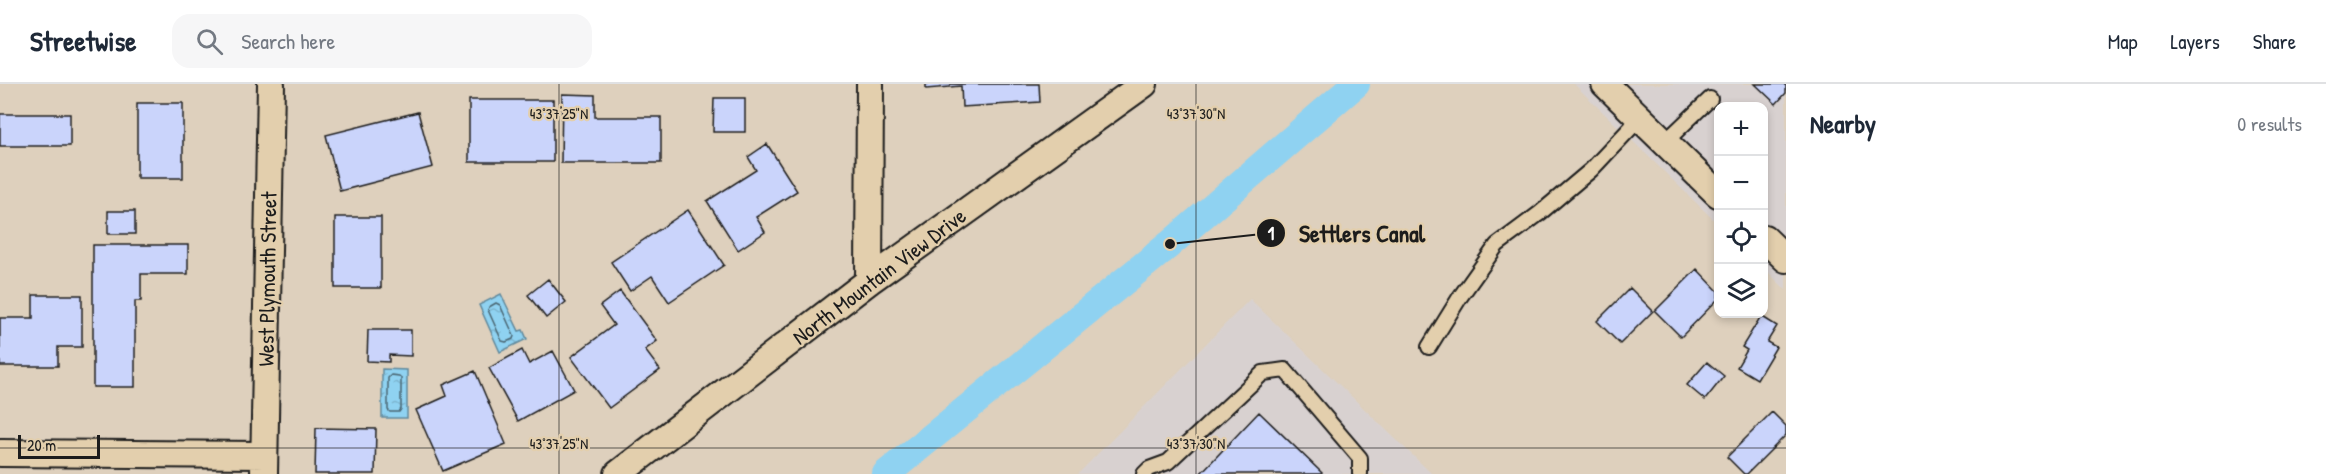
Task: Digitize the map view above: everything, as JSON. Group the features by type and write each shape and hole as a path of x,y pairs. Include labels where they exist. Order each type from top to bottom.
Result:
{"street":[{"name":"West Plymouth Street","path":"264,464 271,84"},
{"path":"869,281 870,84"},
{"name":"North Mountain View Drive","path":"618,474 869,281 1144,84"},
{"path":"1605,84 1714,189"},
{"path":"1768,242 1786,259"},
{"path":"0,453 264,464"}],"lane":[{"path":"1665,142 1710,99"},
{"path":"1429,347 1460,297 1497,245 1540,213 1591,170 1640,118"},
{"path":"1144,474 1149,469 1168,462 1263,373 1285,370 1360,458 1360,474"}],"shaded area":[{"path":"1574,84 1786,84 1786,290 1768,272 1768,102 1714,102 1714,220"},
{"path":"1250,299 1432,474 1078,474"}],"water":[{"path":"501,294 519,331 523,330 527,339 500,352 479,305"},
{"path":"382,369 407,370 407,418 382,418"}],"building":[{"path":"926,84 1039,84 1040,102 962,107 961,86 926,89"},
{"path":"1755,84 1786,84 1786,93 1776,104"},
{"path":"562,94 595,95 595,117 661,117 661,163 561,163"},
{"path":"714,98 745,98 745,132 713,132"},
{"path":"469,100 553,100 553,162 469,162"},
{"path":"137,103 183,103 183,178 137,178"},
{"path":"418,112 433,167 340,191 326,135"},
{"path":"0,114 70,114 70,146 0,146"},
{"path":"767,144 797,191 756,217 765,232 738,250 707,201 756,170 748,157"},
{"path":"688,210 724,265 669,302 652,276 630,291 611,262"},
{"path":"108,211 135,211 135,234 108,234"},
{"path":"335,217 381,217 381,288 335,288"},
{"path":"93,245 188,245 188,274 141,274 141,301 135,301 135,387 93,387"},
{"path":"1697,269 1714,287 1714,303 1681,337 1655,311"},
{"path":"548,279 566,302 546,318 528,295"},
{"path":"1630,288 1653,311 1620,344 1597,321"},
{"path":"620,291 657,341 645,350 660,370 609,408 571,357 614,325 600,306"},
{"path":"33,295 82,295 82,347 58,347 58,366 0,366 0,318 33,318"},
{"path":"1760,318 1764,318 1777,326 1767,342 1776,347 1757,379 1737,367 1747,350 1742,347"},
{"path":"368,330 411,330 411,356 389,355 389,362 367,361"},
{"path":"522,350 529,364 553,351 574,390 518,421 489,368"},
{"path":"1707,362 1724,376 1705,400 1687,385"},
{"path":"475,371 506,444 443,471 416,410 447,396 443,385"},
{"path":"1259,412 1322,473 1200,474"},
{"path":"1772,412 1786,426 1786,435 1747,474 1744,474 1727,457"},
{"path":"316,428 376,429 375,474 315,474"}],"waterway":[{"path":"886,474 1170,244 1356,84"}],"place":[{"name":"Settlers Canal","path":"1170,244"}]}
